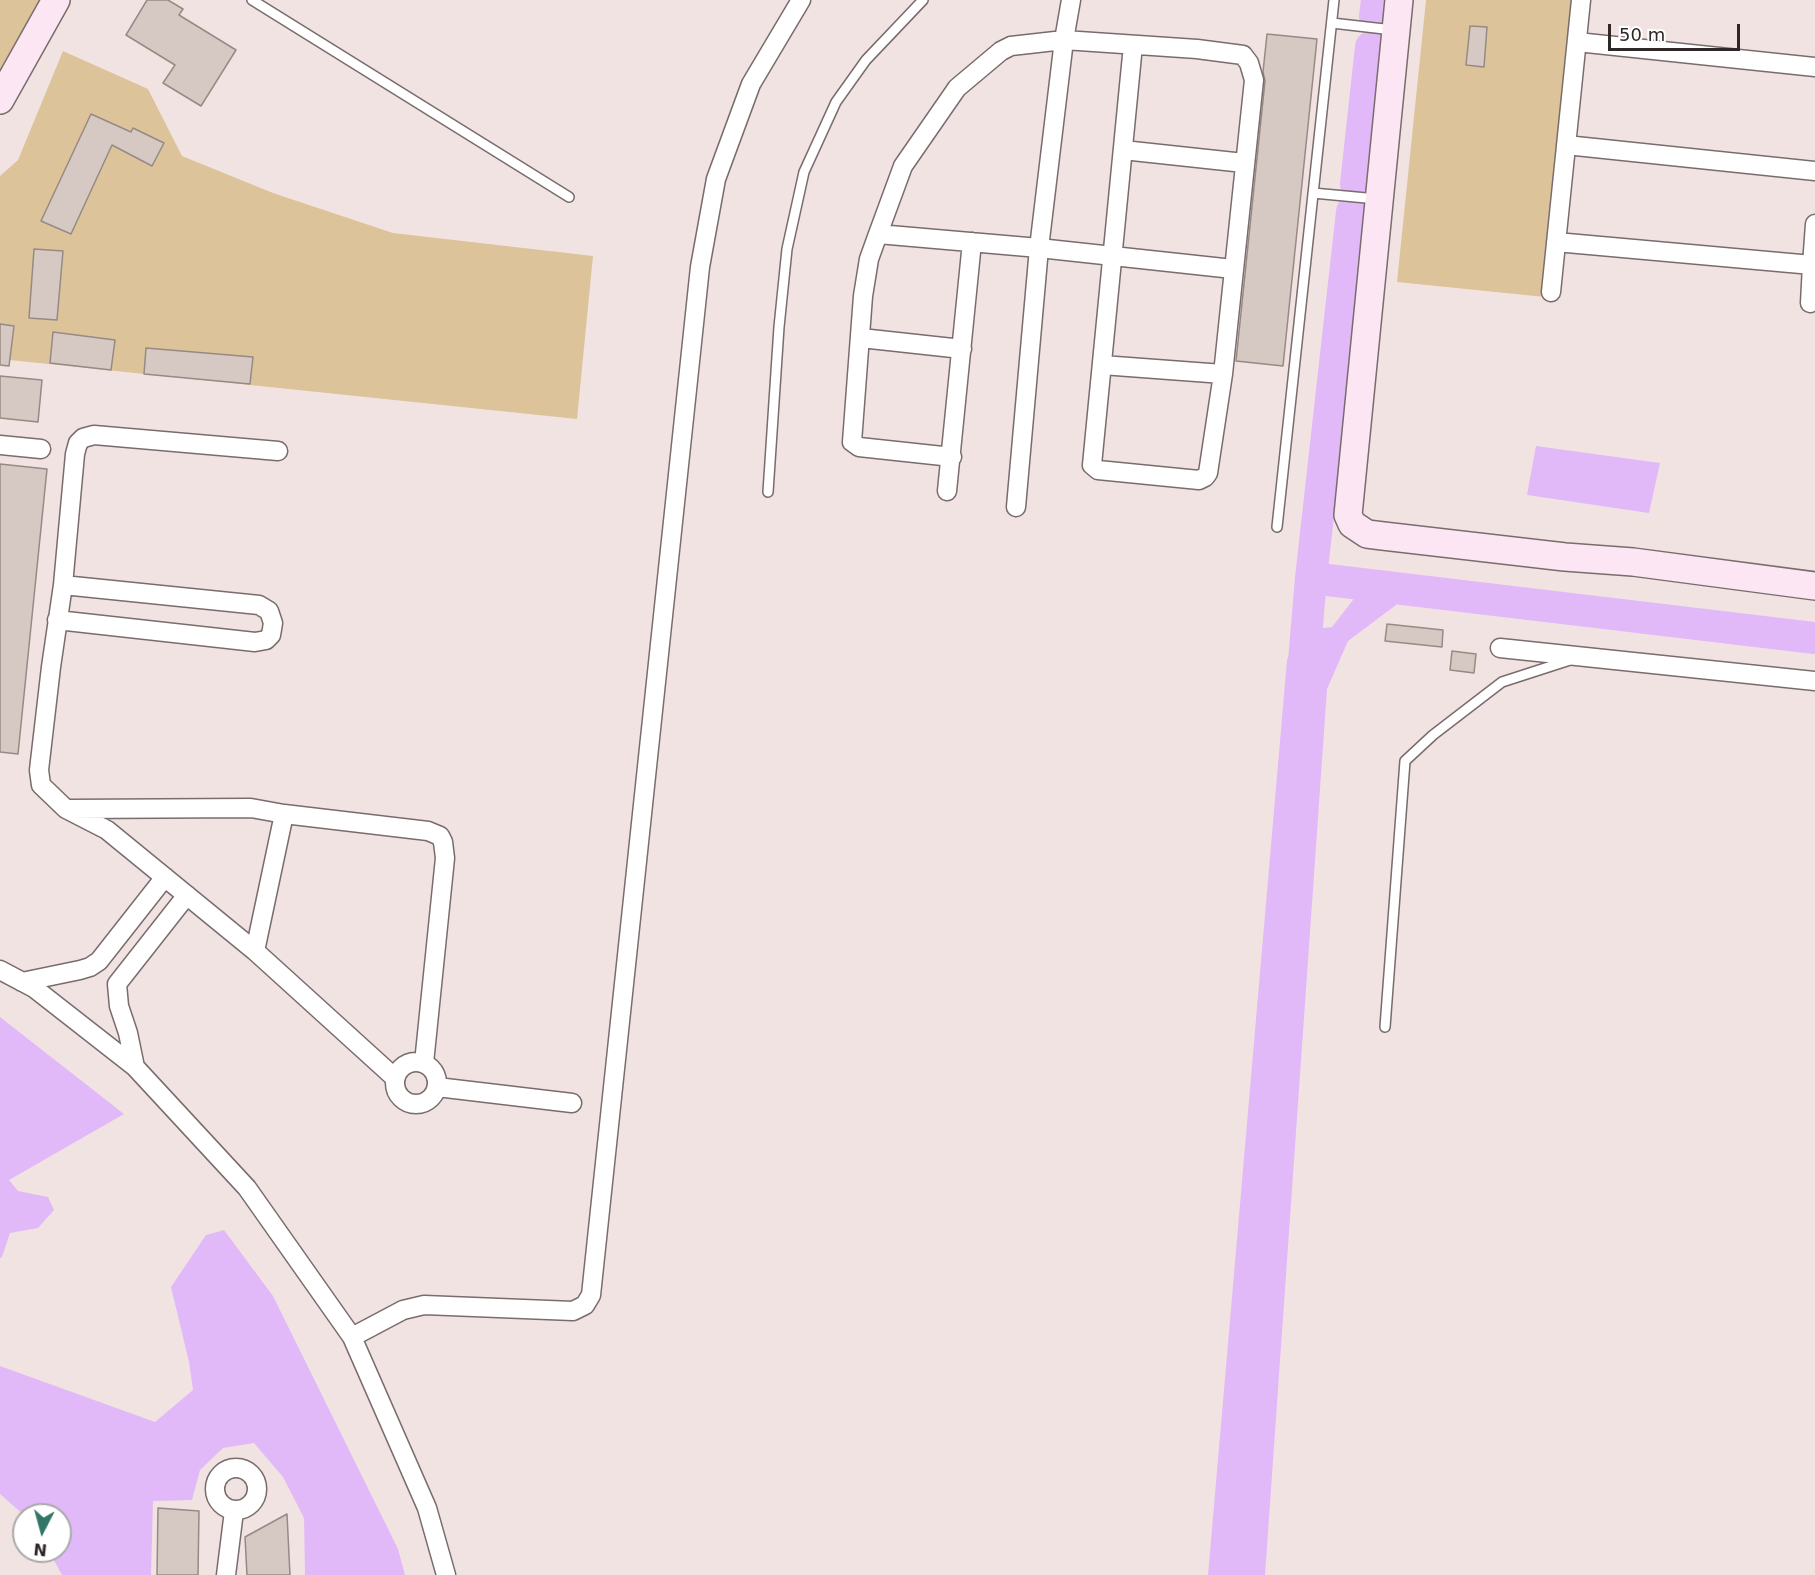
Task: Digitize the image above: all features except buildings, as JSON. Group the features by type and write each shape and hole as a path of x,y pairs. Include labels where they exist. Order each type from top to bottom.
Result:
{"main road":[{"path":"0,100 56,0"},
{"path":"1399,0 1348,514 1352,524 1367,534 1565,557 1633,562 1815,586"}],"street":[{"path":"352,1337 403,1310 424,1305 573,1311 585,1305 591,1295 700,267 716,178 751,84 801,0"},
{"path":"1016,507 1039,248 1064,40 1071,0"},
{"path":"1551,292 1581,0"},
{"path":"952,457 859,447 852,442 869,260 903,166 957,88 987,61 1011,46 1064,40 1197,49 1243,55 1254,80 1223,374 1208,473 1199,480 1094,468 1092,465 1133,45"},
{"path":"1577,42 1815,67"},
{"path":"1566,145 1815,171"},
{"path":"1123,150 1244,163"},
{"path":"1810,303 1815,224"},
{"path":"878,234 1039,248 1233,269"},
{"path":"947,491 972,242"},
{"path":"1556,242 1812,265"},
{"path":"861,338 962,349"},
{"path":"1102,365 1223,374"},
{"path":"278,451 94,435 83,438 78,443 75,454 63,585 39,771 40,785 66,809 107,830 255,951 395,1078"},
{"path":"0,445 41,449"},
{"path":"57,620 255,642 266,640 271,635 273,623 269,611 259,605 63,585"},
{"path":"1500,648 1815,681"},
{"path":"66,809 251,808 428,831 440,836 445,858 424,1062"},
{"path":"255,951 284,814"},
{"path":"22,982 80,970 99,961 165,877"},
{"path":"135,1067 128,1033 119,1006 117,984 187,895"},
{"path":"0,970 34,988 135,1067 247,1188 352,1337 427,1508 446,1575"},
{"path":"409,1062 424,1062 435,1072 437,1087 429,1099 416,1104 408,1103 397,1093 395,1078 397,1072 409,1062"},
{"path":"437,1087 572,1102"},
{"path":"226,1575 234,1511"}],"lane":[{"path":"252,0 569,197"},
{"path":"768,492 779,327 787,249 804,172 836,102 866,60 923,0"},
{"path":"1277,527 1334,0"},
{"path":"1332,23 1396,30"},
{"path":"1313,193 1379,199"},
{"path":"1385,1027 1405,761 1433,735 1502,682 1581,656"}],"shaded area":[{"path":"0,0 41,0 0,80"},
{"path":"1426,0 1575,0 1545,297 1397,282"},
{"path":"63,51 148,89 182,156 273,193 393,233 593,256 577,419 0,359 0,176 18,160"},
{"path":"1536,446 1660,463 1649,513 1527,495"},
{"path":"1362,569 1397,573 1396,605 1348,641 1327,689 1265,1575 1208,1575 1287,660 1298,631 1332,627 1360,591"},
{"path":"0,1017 124,1114 9,1180 18,1191 48,1197 54,1210 38,1228 10,1233 0,1258"},
{"path":"224,1230 273,1296 398,1549 405,1575 305,1575 304,1518 283,1477 254,1443 223,1448 200,1470 192,1500 153,1501 151,1575 62,1575 56,1563 72,1563 72,1503 12,1504 0,1494 0,1366 155,1422 193,1390 189,1362 171,1287 206,1235"}],"waterway":[{"path":"1375,16 1377,0"},
{"path":"1356,184 1371,47"},
{"path":"1303,673 1311,578 1352,212"},
{"path":"1311,578 1815,638"}]}
